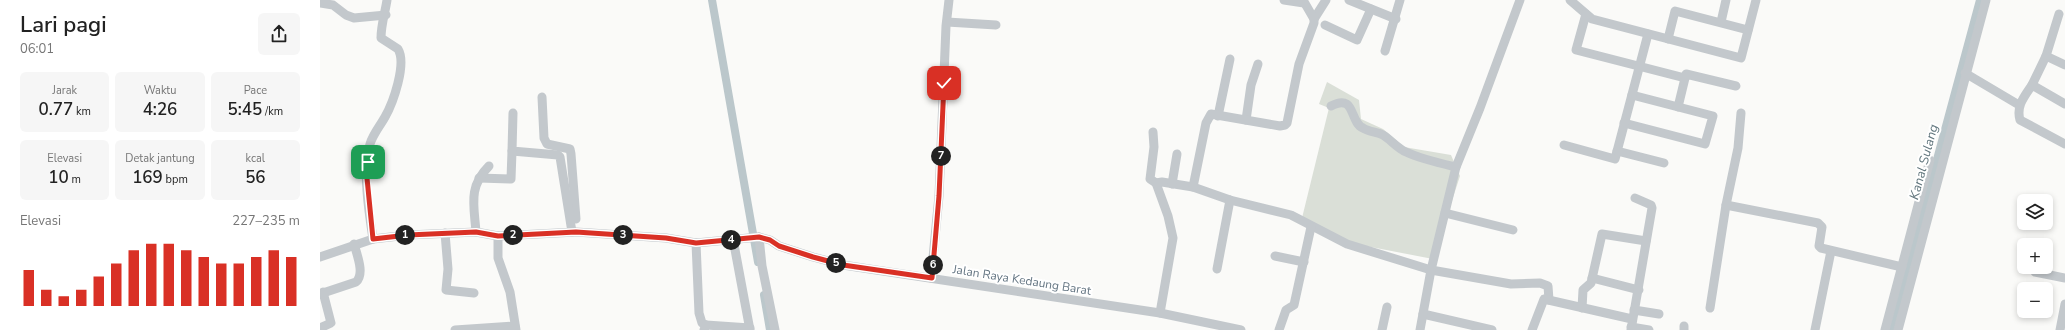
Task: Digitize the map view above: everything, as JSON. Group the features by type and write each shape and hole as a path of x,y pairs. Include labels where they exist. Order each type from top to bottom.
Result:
{"street":[{"path":"373,239 366,168 369,148 386,116 399,80 400,66 400,54 398,49 382,40 382,24 386,15 387,0"},
{"path":"932,278 939,196 949,0"},
{"path":"1284,0 1303,2 1314,19"},
{"path":"1193,187 1206,123 1212,114 1280,126 1285,125 1299,64 1314,19 1326,0"},
{"path":"1349,0 1396,19"},
{"path":"1385,51 1396,19 1400,0"},
{"path":"1420,330 1431,270 1456,167 1480,108 1520,0"},
{"path":"1570,0 1592,19 1741,58 1756,0"},
{"path":"1720,22 1726,0"},
{"path":"1898,330 1965,73 1986,0"},
{"path":"320,3 334,2 346,15 354,18 386,15"},
{"path":"1325,25 1358,40 1370,9"},
{"path":"1668,39 1675,11 1748,30"},
{"path":"1586,14 1576,50 1685,78"},
{"path":"2060,14 2046,56 2032,85 2019,105 2018,113 2020,120 2064,140"},
{"path":"947,22 996,25"},
{"path":"1564,145 1615,159 1648,34"},
{"path":"2046,56 2065,65"},
{"path":"1218,116 1230,59"},
{"path":"1246,120 1251,85 1258,64"},
{"path":"1965,73 2019,105"},
{"path":"1678,107 1686,74 1736,86"},
{"path":"2032,85 2065,104"},
{"path":"1624,124 1705,144 1712,116 1632,95"},
{"path":"542,97 543,134 547,144 570,150 571,154 574,232"},
{"path":"1331,106 1338,102 1344,103 1351,108 1358,124 1362,128 1382,134 1405,151 1456,167"},
{"path":"479,178 511,178 513,113"},
{"path":"1710,308 1726,205 1738,148 1741,113"},
{"path":"1153,132 1154,147 1150,178 1156,183 1168,216 1173,238 1160,313"},
{"path":"512,151 548,153 558,155 560,157 574,232"},
{"path":"1617,151 1664,162"},
{"path":"1172,184 1177,154"},
{"path":"1886,330 1930,160"},
{"path":"476,232 473,192 479,178 489,166"},
{"path":"1156,183 1162,182 1193,187 1230,200 1291,215 1311,227 1347,244 1431,270 1511,284 1540,283 1548,286 1549,300"},
{"path":"1632,321 1639,290 1652,207 1635,198"},
{"path":"1217,269 1230,200"},
{"path":"1726,205 1818,223 1822,227 1819,246 1831,251 1902,267"},
{"path":"1445,213 1513,230"},
{"path":"1279,330 1286,310 1294,305 1311,227"},
{"path":"320,257 354,244 373,239 445,233 476,232 498,236 574,232 666,238 696,243 757,238 775,330"},
{"path":"445,233 448,269 446,290 474,293"},
{"path":"1582,308 1583,290 1591,283 1602,234 1646,241"},
{"path":"455,330 516,328 510,292 498,258 498,236"},
{"name":"Jalan Raya Kedaung Barat","path":"757,238 770,240 779,246 843,265 1160,313 1241,330"},
{"path":"696,243 699,313 705,328 750,329 736,239"},
{"path":"320,328 331,323 322,293 356,282 359,279 360,271 354,244"},
{"path":"1815,330 1831,251"},
{"path":"1275,256 1304,262"},
{"path":"2045,274 2065,278"},
{"path":"1592,278 1639,290"},
{"path":"1532,330 1542,301 1549,300 1632,321 1649,330"},
{"path":"2060,330 2065,304"},
{"path":"1382,330 1387,307"},
{"path":"1423,314 1492,330"},
{"path":"1632,321 1659,314"}],"shaded area":[{"path":"1327,82 1359,100 1361,119 1383,129 1404,147 1451,155 1460,176 1433,259 1345,242 1302,218 1329,108 1319,104"}],"waterway":[{"path":"712,0 758,262"},
{"name":"Kanal Sulang","path":"1891,330 1980,0"},
{"path":"764,295 770,330"}],"route":[{"path":"368,162 366,168 369,217 373,239 408,235 476,232 498,236 576,232 666,238 696,243 712,240 733,240 759,237 770,240 779,246 843,265 932,278 939,196 944,83"}]}
